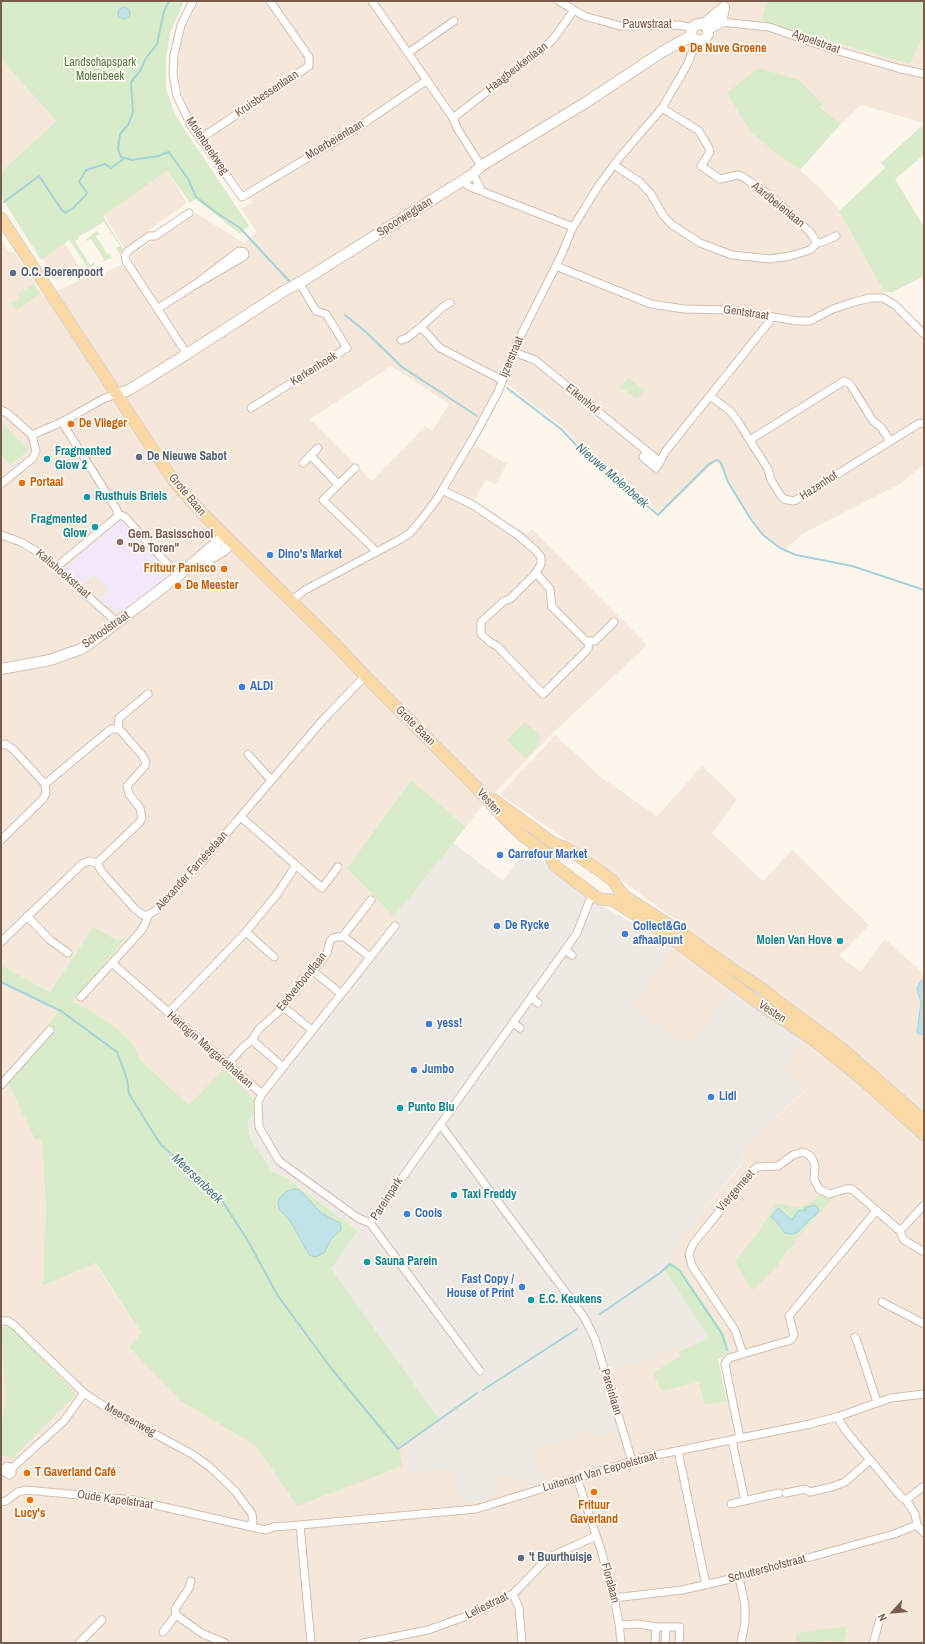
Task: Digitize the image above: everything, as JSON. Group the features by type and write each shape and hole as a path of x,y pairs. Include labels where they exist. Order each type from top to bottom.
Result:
{"main road":[{"name":"Grote Baan","path":"1,218 175,483 228,540 336,645 473,784"},
{"name":"Vesten","path":"473,784 507,815 523,836 550,856 555,866 600,899 612,900 666,934 757,1002 770,1009 815,1041 863,1080 924,1135"},
{"name":"Vesten","path":"507,815 559,846 565,846 613,881 626,897 685,935 764,990 844,1050 924,1121"},
{"path":"550,856 559,846"},
{"path":"612,900 618,889"}],"street":[{"name":"Molenbeekweg","path":"193,1 181,25 174,55 173,74 177,96 183,110 200,139 242,197"},
{"name":"Kruisbessenlaan","path":"200,139 309,66 309,57 270,1"},
{"path":"372,1 453,118 457,128 481,166"},
{"name":"Pauwstraat","path":"559,1 590,18 620,26 680,25 693,35"},
{"name":"Spoorweglaan","path":"721,22 725,4"},
{"name":"Spoorweglaan","path":"705,27 718,14 725,4"},
{"name":"Haagbeukenlaan","path":"453,118 547,45 554,38 574,10"},
{"path":"408,53 454,21"},
{"path":"705,27 721,22"},
{"name":"Appelstraat","path":"721,22 769,27 835,50 900,69 924,74"},
{"name":"Spoorweglaan","path":"116,394 129,390 239,319 473,174 481,166 585,103 662,52 693,35 699,23 705,27 708,34 705,39 693,35"},
{"name":"Ijzerstraat","path":"291,601 305,590 399,540 410,533 421,520 442,490 476,433 502,380 528,320 556,266 573,227 599,185 662,108 687,65 693,35"},
{"name":"Moerbeienlaan","path":"242,197 354,130 427,80"},
{"name":"Aardbeienlaan","path":"662,108 699,131 710,152 701,166 720,179 738,175 743,177 776,201 810,232 817,242"},
{"path":"614,166 640,182 651,194 663,215 671,224 700,243 732,255 770,259 790,256 810,250 817,242 823,242 836,236"},
{"path":"473,174 482,191"},
{"path":"463,180 468,186 573,227"},
{"path":"186,354 126,261 125,255 128,251 150,236 155,236 189,213"},
{"path":"157,309 243,257 245,255 244,252 239,251 193,286"},
{"name":"Gentstraat","path":"556,266 651,304 668,308 732,310 797,321 810,321 844,305 878,297 888,300 924,334"},
{"name":"Kerkenhoek","path":"251,408 347,348 326,314 316,311 299,282"},
{"path":"401,340 407,338 450,302"},
{"path":"761,331 762,315"},
{"name":"Eikenhof","path":"514,352 535,360 660,462 665,452 769,322 770,316"},
{"path":"421,327 440,348 502,380"},
{"path":"750,440 844,381 850,384 873,421 881,427 890,441"},
{"path":"32,435 62,422 116,394"},
{"name":"Hazenhof","path":"710,396 730,411 768,469 770,480 781,496 784,499 793,501 918,424 924,423"},
{"path":"1,410 7,413 32,435 36,450 33,458 1,484"},
{"path":"62,422 114,504 118,514 125,517 178,576"},
{"path":"303,463 318,448"},
{"path":"310,456 338,484"},
{"path":"355,468 323,500 376,552"},
{"path":"442,490 473,505 520,536 535,550 542,561 540,569 510,599 504,600 481,622 482,634 490,642 497,646 543,694 588,649 589,641"},
{"path":"55,568 117,517 118,514"},
{"name":"Kalishoekstraat","path":"1,535 29,546 39,553 118,623"},
{"name":"Schoolstraat","path":"1,669 64,656 93,642 178,576 228,540"},
{"path":"536,573 550,589 552,607 586,641 595,640 614,622"},
{"name":"Alexander Farnèselaan","path":"81,998 141,931 148,915 158,909 241,817 246,808 322,721 365,676"},
{"path":"118,729 120,718 148,694"},
{"path":"45,784 111,729 118,729 145,759 146,762 143,770 131,780 127,786 129,794 140,808 142,818 140,822 97,863"},
{"path":"1,840 43,798 46,793 45,784 13,749 2,742"},
{"path":"248,754 271,780"},
{"path":"241,817 322,888 338,867"},
{"path":"1,942 82,864 89,861 97,863 102,872 136,909 143,915 148,915"},
{"path":"168,1014 246,932 296,865"},
{"name":"Pareinpark","path":"480,1371 370,1223 577,933 592,894"},
{"name":"Eedverbondlaan","path":"228,1064 243,1047 252,1040 257,1031 271,1019 296,992 301,980 313,971 327,953 330,941 333,938 343,936 371,900"},
{"path":"27,916 50,940 68,953"},
{"path":"262,1094 340,993 395,926"},
{"path":"246,932 274,957"},
{"path":"343,936 370,957"},
{"path":"565,950 572,955"},
{"name":"Hertogin Margarethalaan","path":"112,963 168,1014 262,1094 258,1102 258,1127 276,1157 288,1168 358,1218 370,1223"},
{"path":"313,971 340,993"},
{"path":"531,998 538,1003"},
{"path":"282,1006 312,1030"},
{"path":"513,1024 520,1028"},
{"path":"1,1085 50,1030"},
{"path":"252,1040 283,1067"},
{"name":"Pareinlaan","path":"440,1124 588,1323 595,1339 632,1461"},
{"name":"Viergemeet","path":"743,1354 735,1330 692,1266 690,1248 751,1172 757,1167 778,1166 793,1155 803,1152 813,1160 815,1166 814,1179 819,1189 829,1194 846,1189 852,1189 876,1212 900,1231 904,1240 924,1252"},
{"path":"900,1231 924,1205"},
{"path":"740,1438 725,1364 729,1358 791,1340 794,1335 789,1316 876,1212"},
{"path":"882,1302 924,1324"},
{"name":"Meersenweg","path":"1,1321 8,1321 14,1325 84,1393 110,1410 192,1454 210,1467 235,1491 252,1514 250,1524"},
{"path":"855,1337 877,1402"},
{"path":"12,1468 64,1421 84,1393"},
{"name":"Luitenant Van Eepoelstraat","path":"250,1524 265,1530 273,1527 476,1509 632,1461 837,1417 877,1402 904,1396 924,1394"},
{"path":"837,1417 842,1426 870,1460 902,1498 906,1500 915,1514 917,1525 924,1533"},
{"path":"732,1440 745,1501"},
{"path":"678,1451 706,1585"},
{"path":"731,1504 805,1489 810,1492 832,1487 845,1482 870,1460"},
{"name":"Floralaan","path":"577,1478 614,1598 620,1626 621,1643"},
{"path":"906,1500 924,1486"},
{"name":"Oude Kapelstraat","path":"1,1502 6,1501 18,1492 26,1490 133,1500 250,1524"},
{"path":"252,1514 261,1524 273,1527"},
{"path":"300,1525 308,1626 311,1643"},
{"name":"Schuttershofstraat","path":"614,1598 661,1593 706,1585 894,1534 917,1525"},
{"name":"Leliestraat","path":"362,1643 428,1630 475,1613 513,1594 545,1561 554,1554 596,1536"},
{"path":"739,1577 745,1611 745,1622 741,1643"},
{"path":"191,1581 189,1588 175,1609 176,1615 202,1634 225,1643"},
{"path":"513,1594 519,1608 522,1643"},
{"path":"163,1632 176,1615"},
{"path":"873,1643 880,1619"},
{"path":"84,1641 102,1620"},
{"path":"620,1626 638,1624 666,1628 680,1627 679,1643"},
{"path":"655,1643 656,1627"},
{"path":"664,1643 666,1628"}],"shaded area":[{"path":"199,1 767,1 762,21 910,64 924,35 924,123 861,105 841,124 820,106 776,153 800,170 819,187 837,207 884,292 887,304 924,340 924,464 900,484 802,534 784,552 762,534 749,517 733,492 718,462 716,461 660,514 604,464 578,444 561,425 506,383 475,445 507,464 496,484 486,480 474,500 527,534 532,529 647,645 556,730 479,809 466,827 410,781 347,868 403,926 260,1106 189,1105 140,1060 136,1049 114,1026 86,1008 71,1001 126,938 117,940 93,927 50,992 1,965 1,240 8,251 14,252 44,297 101,270 103,274 122,264 125,269 134,263 130,256 196,213 244,243 257,232 241,209 252,202 210,145 210,138 205,131 199,131 188,113 180,87 178,64 185,28","holes":["391,366 449,404 432,431 425,426 372,481 310,419"]},
{"path":"1,59 56,121 1,172"},
{"path":"167,171 187,203 124,248 104,215"},
{"path":"64,242 79,266 56,280 41,257"},
{"name":"Gem. Basisschool \"De Toren\"","path":"123,516 168,568 167,573 169,576 126,610 117,612 100,600 108,590 95,575 82,584 65,569"},
{"path":"555,735 602,778 657,816 702,766 737,799 712,833 763,881 792,850 869,925 839,956 861,972 885,939 924,974 924,978 920,982 917,989 921,1002 917,1033 924,1035 924,1216 921,1220 924,1221 924,1643 1,1643 1,983 59,1011 5,1076 42,1139 46,1208 44,1286 95,1263 141,1333 129,1347 204,1413 256,1446 297,1506 405,1442 409,1474 452,1469 462,1504 503,1473 534,1488 544,1485 531,1450 593,1430 596,1437 618,1430 601,1375 676,1348 680,1356 700,1382 727,1401 720,1358 731,1352 724,1332 681,1269 670,1261 676,1245 742,1164 743,1148 807,1089 781,1070 802,1041 821,1029 771,989 603,867 592,857 503,797 501,793"},
{"path":"453,843 503,881 529,847 559,877 597,903 673,946 633,1007 689,1047 731,989 784,1025 802,1041 782,1070 807,1088 743,1148 742,1163 676,1245 670,1261 664,1269 709,1338 678,1352 676,1348 602,1375 618,1430 596,1437 593,1430 531,1450 545,1485 535,1488 503,1473 495,1480 492,1499 462,1504 452,1469 409,1474 405,1442 440,1420 330,1269 358,1231 285,1177 273,1172 251,1141 248,1121 402,927 394,917"},
{"path":"673,946 731,989 689,1047 633,1007"}],"green space":[{"name":"Landschapspark Molenbeek","path":"1,1 184,1 170,33 166,58 166,88 175,115 249,226 240,234 196,199 190,203 167,171 103,216 124,250 119,253 116,248 120,246 104,222 78,237 79,239 75,241 90,265 94,263 95,265 88,268 69,240 41,260 1,197 1,172 56,121 1,59"},
{"path":"767,1 924,1 924,35 910,64 761,21"},
{"path":"758,68 799,80 822,104 820,107 841,124 800,170 776,153 751,132 727,93"},
{"path":"924,124 924,155 895,179 924,227 924,276 893,292 884,292 839,211 885,168 881,163"},
{"path":"97,231 100,234 96,236 107,254 109,253 112,258 101,262 104,259 91,239 87,241 86,239"},
{"path":"34,284 39,294 16,311 11,303 20,298 18,294"},
{"path":"629,378 645,391 637,399 620,387"},
{"path":"1,422 28,449 28,451 10,465 1,453"},
{"path":"525,722 540,735 539,745 526,759 507,740"},
{"path":"411,780 466,827 394,917 347,868"},
{"path":"93,927 117,940 127,937 72,1001 114,1026 136,1049 140,1060 189,1105 224,1069 260,1106 248,1121 249,1131 251,1141 273,1172 285,1177 358,1231 331,1269 440,1420 399,1446 402,1466 297,1506 256,1446 181,1401 129,1347 141,1333 96,1263 43,1286 46,1208 42,1140 35,1139 5,1076 59,1011 1,983 1,965 50,992"},
{"path":"820,1194 836,1195 795,1240 795,1245 788,1249 776,1267 754,1289 751,1289 735,1261 757,1234 777,1203 797,1208 812,1202"},
{"path":"670,1261 681,1269 725,1334 730,1352 718,1359 727,1401 704,1405 699,1382 661,1391 653,1373 680,1356 678,1352 709,1338 664,1269"},
{"path":"1,1326 11,1327 76,1394 13,1458 1,1455 1,1426 6,1397"},
{"path":"848,1626 843,1643 824,1640 823,1643 795,1643 797,1633"}],"water":[{"path":"122,7 126,7 130,13 126,19 122,19 118,15 118,11"},
{"path":"924,978 924,1035 917,1033 921,1002 917,989 920,982"},
{"path":"295,1189 303,1193 321,1213 340,1223 341,1230 331,1239 324,1253 315,1257 309,1255 291,1222 280,1210 278,1203 280,1197 287,1191"},
{"path":"814,1205 819,1210 816,1215 798,1232 793,1234 785,1233 778,1223 771,1217 778,1208 792,1220 799,1210 806,1211 804,1208"}],"waterway":[{"name":"Nieuwe Molenbeek","path":"169,1 164,11 157,44 146,58 140,71 131,82 133,113 128,125 120,134 118,149 121,157 132,160 158,156 169,152 188,179 196,197 240,228 290,282"},
{"path":"4,202 39,176 65,213 73,208 86,195 87,192 79,182 86,170 105,164 111,168 125,158"},
{"name":"Nieuwe Molenbeek","path":"345,315 366,332 402,367 477,416"},
{"name":"Nieuwe Molenbeek","path":"507,388 561,429 577,446 658,515 709,464 717,460 721,463 728,482 750,518 763,535 780,548 796,555 852,566 924,590"},
{"name":"Meersenbeek","path":"1,982 61,1011 117,1052 127,1079 129,1094 161,1145 221,1199 248,1241 278,1296 331,1368 398,1449 477,1393"},
{"path":"600,1314 660,1273 670,1264 679,1270 722,1334 727,1350"},
{"path":"483,1390 577,1329"}],"place":[{"name":"De Nuve Groene","path":"682,49"},
{"name":"O.C. Boerenpoort","path":"13,273"},
{"name":"De Vlieger","path":"71,424"},
{"name":"De Nieuwe Sabot","path":"139,457"},
{"name":"Fragmented Glow 2","path":"47,459"},
{"name":"Portaal","path":"22,483"},
{"name":"Rusthuis Briels","path":"87,497"},
{"name":"Fragmented Glow","path":"95,527"},
{"name":"Gem. Basisschool \"De Toren\"","path":"120,542"},
{"name":"Dino's Market","path":"270,555"},
{"name":"Frituur Panisco","path":"224,569"},
{"name":"De Meester","path":"178,586"},
{"name":"ALDI","path":"242,687"},
{"name":"Carrefour Market","path":"500,855"},
{"name":"De Rycke","path":"497,926"},
{"name":"Collect&Go afhaalpunt","path":"625,934"},
{"name":"Molen Van Hove","path":"840,941"},
{"name":"yess!","path":"429,1024"},
{"name":"Jumbo","path":"414,1070"},
{"name":"Lidl","path":"711,1097"},
{"name":"Punto Blu","path":"400,1108"},
{"name":"Taxi Freddy","path":"454,1195"},
{"name":"Cools","path":"407,1214"},
{"name":"Sauna Parein","path":"367,1262"},
{"name":"Fast Copy / House of Print","path":"522,1287"},
{"name":"E.C. Keukens","path":"531,1300"},
{"name":"T Gaverland Café","path":"27,1473"},
{"name":"Frituur Gaverland","path":"594,1492"},
{"name":"Lucy's","path":"30,1500"},
{"name":"'t Buurthuisje","path":"521,1558"}]}
